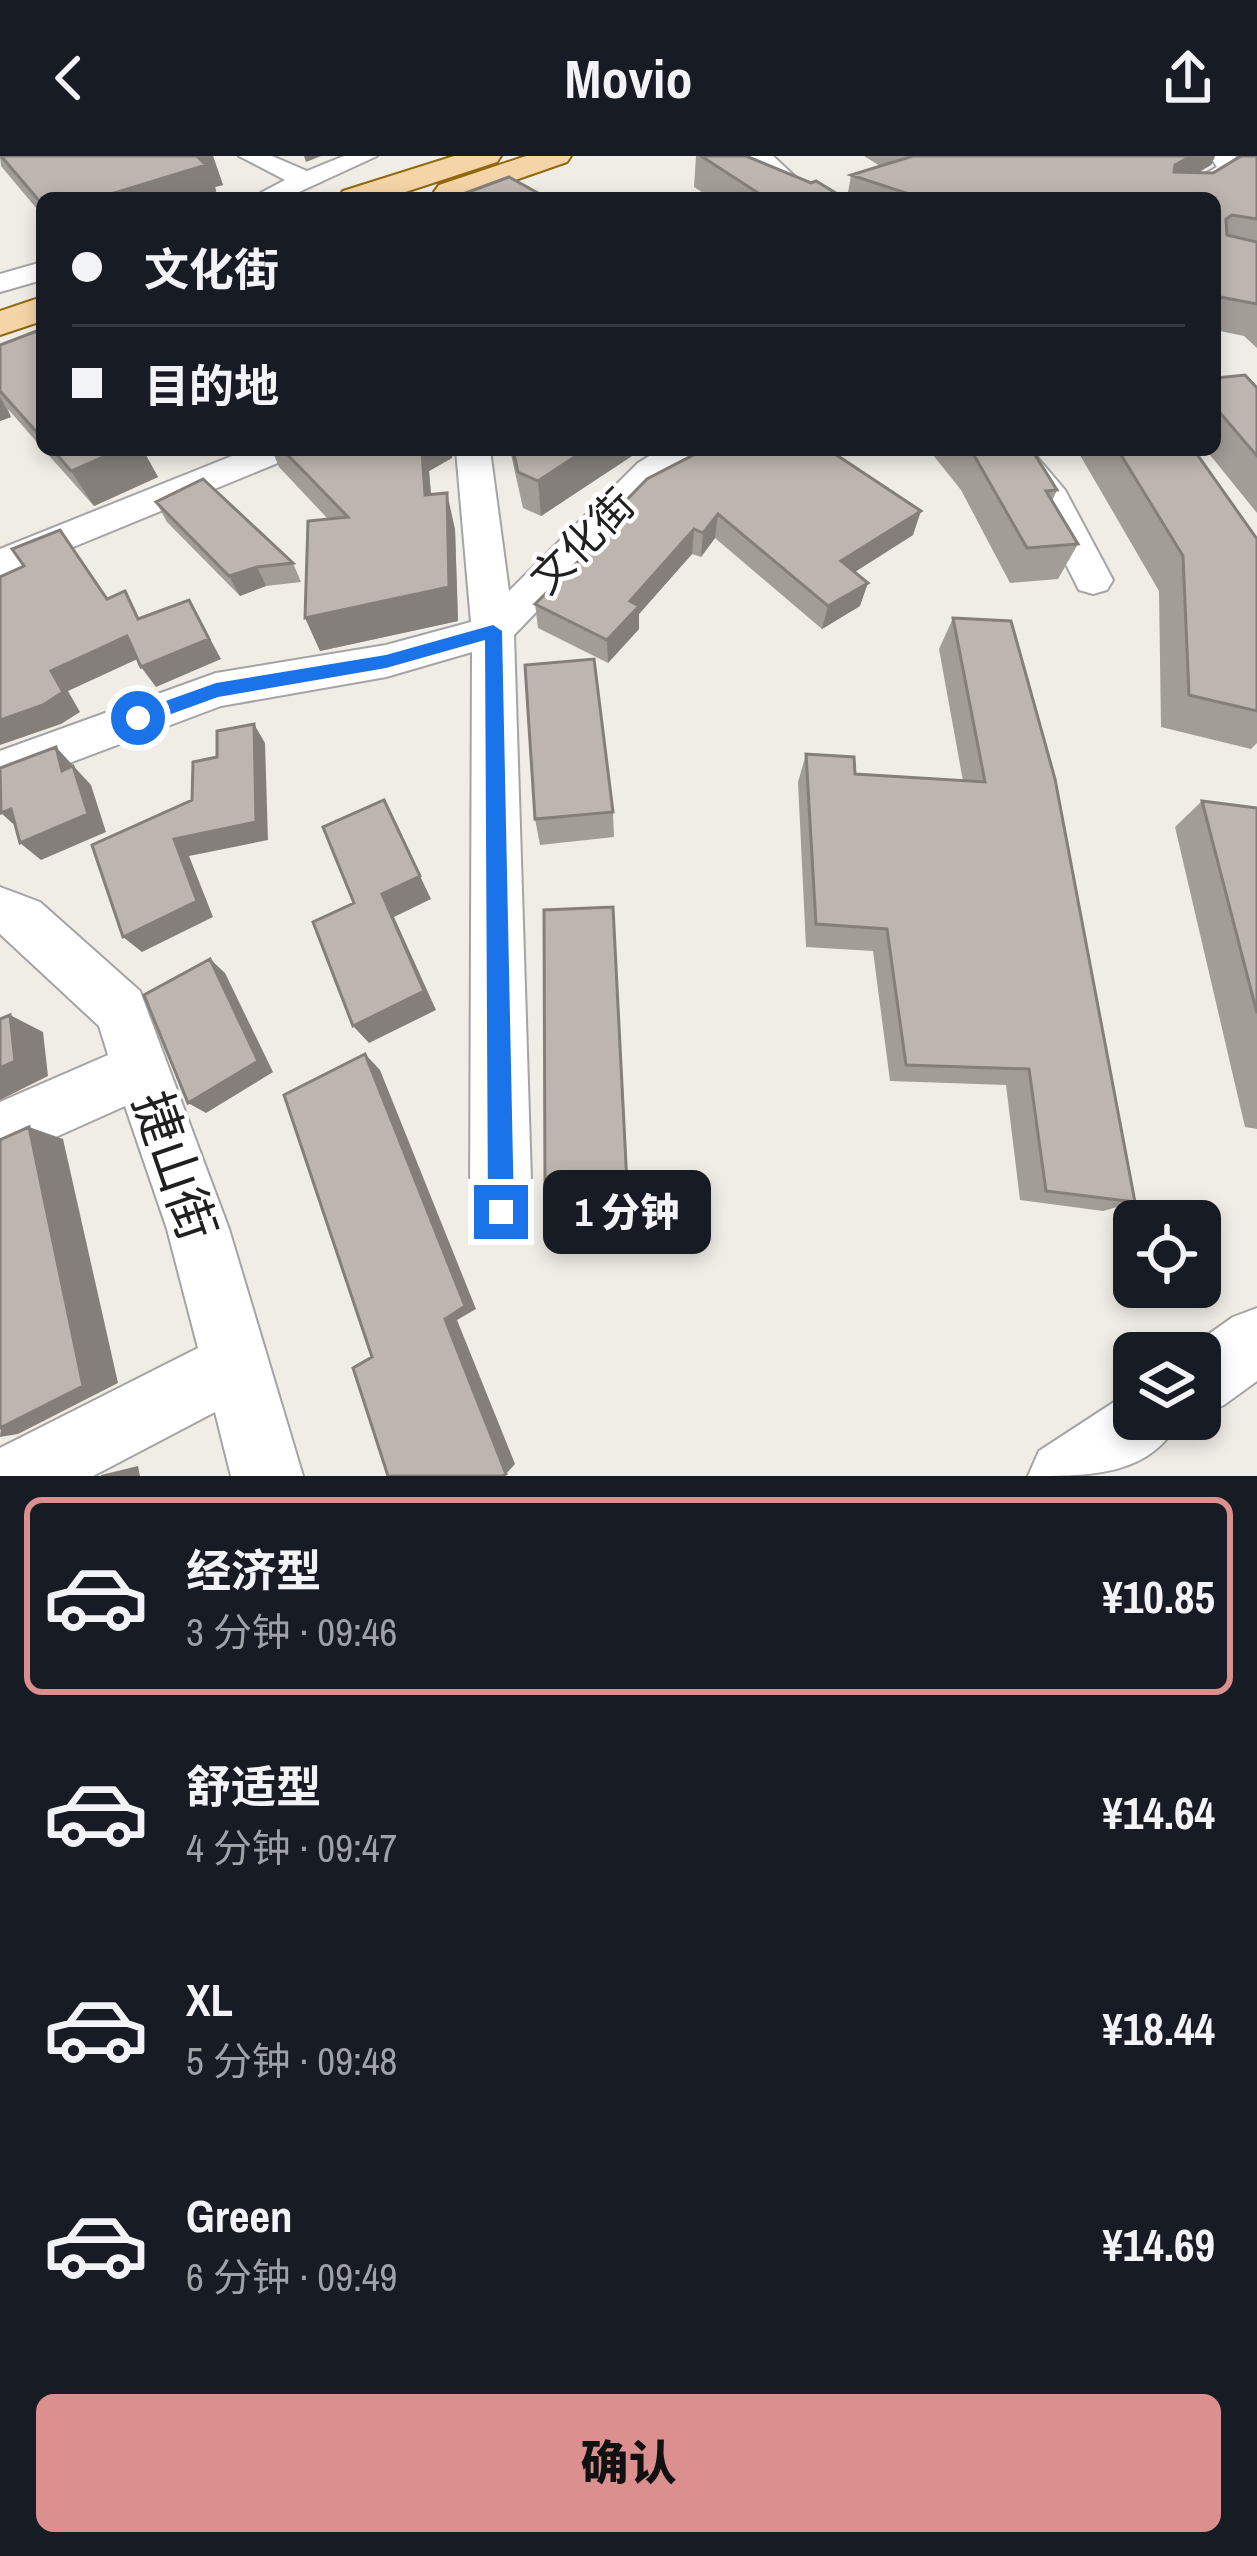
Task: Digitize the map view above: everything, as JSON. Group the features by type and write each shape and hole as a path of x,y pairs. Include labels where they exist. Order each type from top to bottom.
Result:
{"main road":[{"path":"380,192 556,156"},
{"path":"443,192 485,168"},
{"path":"0,324 36,310"},
{"path":"0,352 36,339"}],"street":[{"path":"251,156 309,181"},
{"path":"280,192 365,156"},
{"path":"758,156 798,192"},
{"path":"1224,156 1257,164"},
{"path":"1188,192 1232,169 1224,156"},
{"path":"485,168 515,192"},
{"path":"0,283 36,274"},
{"path":"0,564 263,456"},
{"path":"474,456 493,631 501,1212"},
{"name":"文化街","path":"0,770 216,690 386,662 493,631 651,471 674,456"},
{"path":"1017,456 1047,490 1093,580"},
{"name":"捷山街","path":"0,910 22,919 122,1010 198,1229 267,1476"},
{"path":"0,1132 142,1070"},
{"path":"1221,1366 1257,1341"},
{"path":"19,1476 236,1365"},
{"path":"1064,1476 1115,1440"}],"building":[{"path":"1,156 208,156 199,158 206,165 118,192 36,192 36,197"},
{"path":"701,156 746,156 834,192 757,192"},
{"path":"913,156 1191,156 1175,165 1174,172 1213,173 1241,156 1257,156 1257,219 1232,215 1226,219 1227,235 1257,242 1257,304 1221,297 1221,192 903,192 851,175"},
{"path":"509,177 536,192 468,192"},
{"path":"36,331 36,431 0,391 0,345"},
{"path":"1245,375 1257,388 1257,456 1221,414 1221,377"},
{"path":"58,456 105,456 71,471"},
{"path":"289,456 422,456 425,495 447,493 449,587 305,618 308,521 348,517"},
{"path":"514,456 576,456 538,481 518,472"},
{"path":"691,456 838,456 921,511 841,561 868,583 828,606 718,514 703,533 694,529 630,601 639,606 607,640 535,604 615,525 606,521 647,479"},
{"path":"974,456 1036,456 1057,490 1046,491 1078,544 1027,548"},
{"path":"1122,456 1198,456 1257,539 1257,711 1189,695 1183,556"},
{"path":"203,479 293,563 229,576 156,502"},
{"path":"60,530 107,599 125,591 138,619 189,600 209,639 141,667 127,636 51,671 63,692 43,705 0,720 0,577 24,566 12,549"},
{"path":"953,618 1011,621 1055,779 1135,1200 1046,1191 1029,1069 906,1065 887,929 816,924 806,754 854,757 855,774 985,782"},
{"path":"594,659 613,812 535,819 525,665"},
{"path":"254,724 256,822 174,839 197,901 123,937 92,845 192,800 193,762 217,757 217,731"},
{"path":"56,747 62,771 73,766 88,814 20,843 11,809 1,813 0,768"},
{"path":"384,800 420,876 382,894 424,991 353,1026 313,922 354,903 323,827"},
{"path":"1202,801 1257,808 1257,1013"},
{"path":"613,907 627,1184 545,1189 544,910"},
{"path":"210,959 258,1061 188,1103 144,995"},
{"path":"10,1015 15,1061 0,1068 0,1019"},
{"path":"365,1054 465,1306 445,1319 506,1474 502,1476 388,1476 353,1368 372,1357 284,1095"},
{"path":"29,1127 83,1386 0,1428 0,1140"}],"route":[{"path":"138,718 216,690 386,662 493,631 501,1212"}]}
